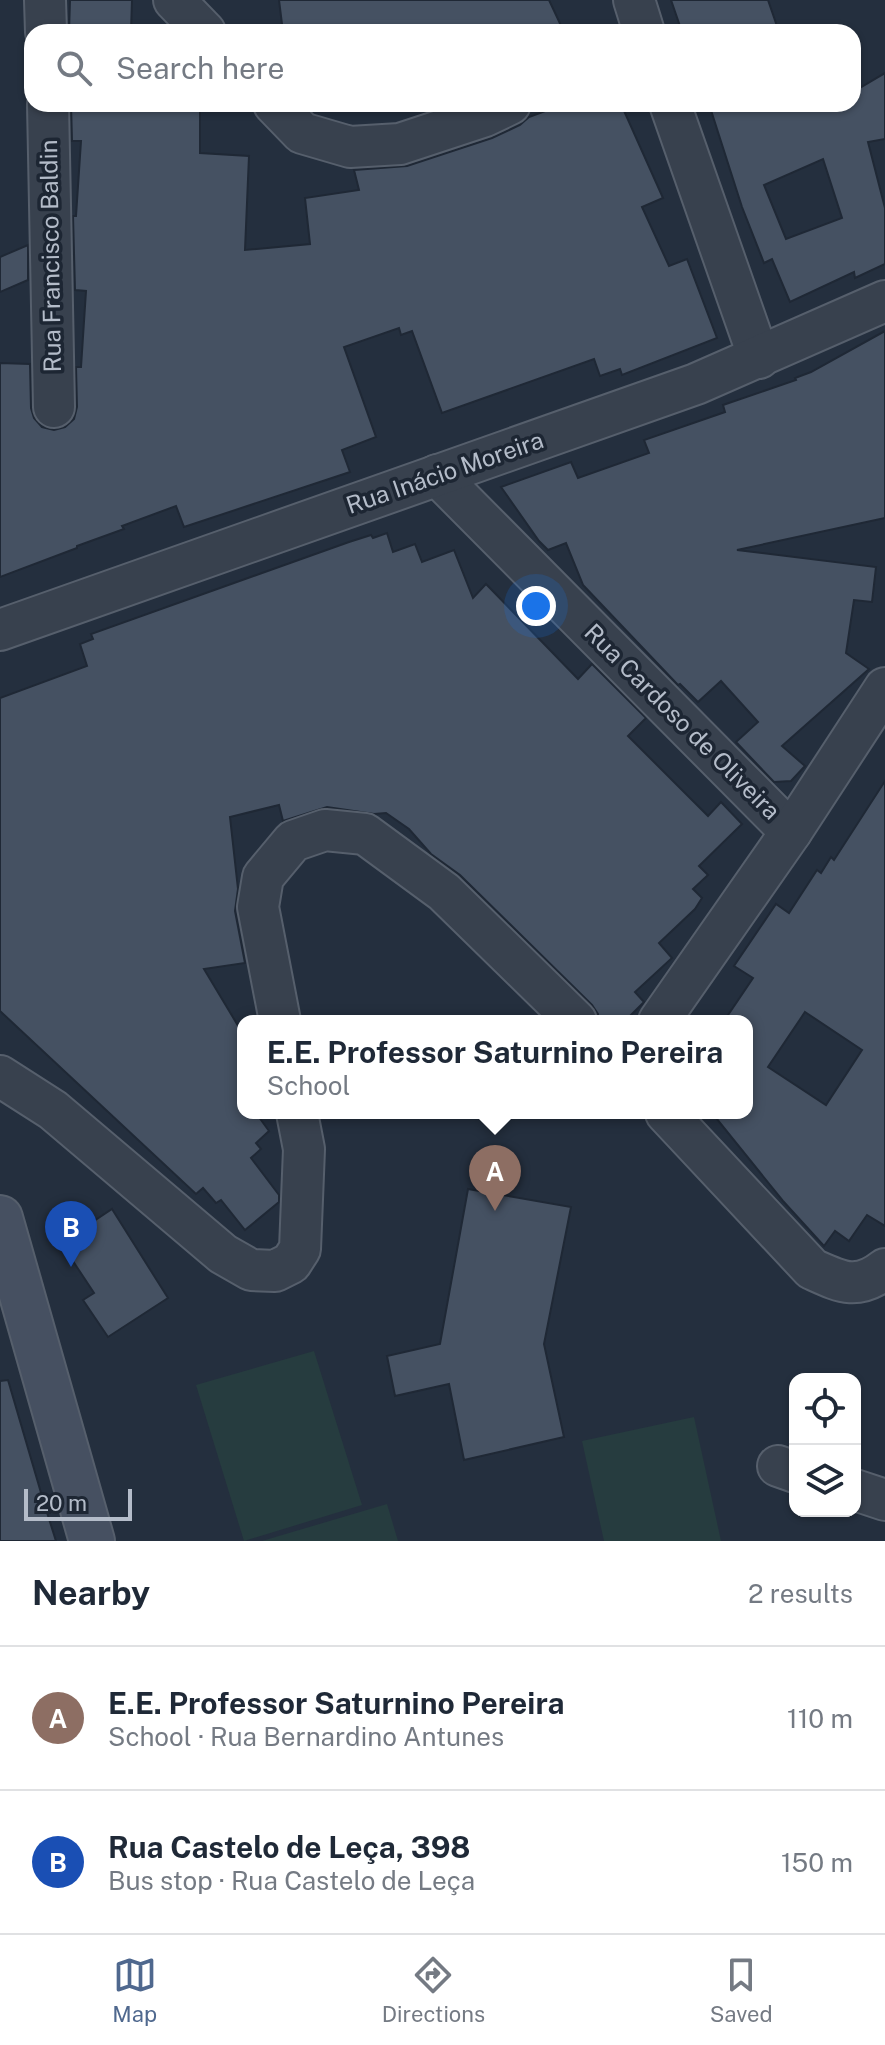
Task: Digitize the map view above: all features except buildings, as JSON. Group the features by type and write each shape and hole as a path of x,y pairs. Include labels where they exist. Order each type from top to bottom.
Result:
{"street":[{"path":"45,0 46,24"},
{"path":"174,0 197,24"},
{"name":"Rua Francisco Baldin","path":"48,112 54,407"},
{"path":"282,112 302,133 350,147 400,144 493,112"},
{"path":"673,112 759,358"},
{"name":"Rua Inácio Moreira","path":"0,630 696,384 885,301"},
{"name":"Rua Cardoso de Oliveira","path":"437,475 791,832"},
{"path":"663,1015 791,832 885,688"},
{"path":"279,1015 258,907 263,877 293,841 325,830 365,834 444,892 570,1015"},
{"path":"0,1076 53,1110 223,1254 251,1270 275,1271 291,1263 300,1249 304,1149 298,1119"},
{"path":"672,1119 812,1269 841,1282 864,1282 885,1269"},
{"path":"0,1218 92,1541"},
{"path":"861,1492 885,1500"}],"green space":[{"path":"314,1351 362,1505 244,1541 196,1385"},
{"path":"694,1417 721,1541 604,1541 582,1441"},
{"path":"387,1504 398,1541 262,1541"}],"place":[{"name":"E.E. Professor Saturnino Pereira","path":"495,1211"},
{"name":"Rua Castelo de Leça, 398","path":"71,1267"}]}
